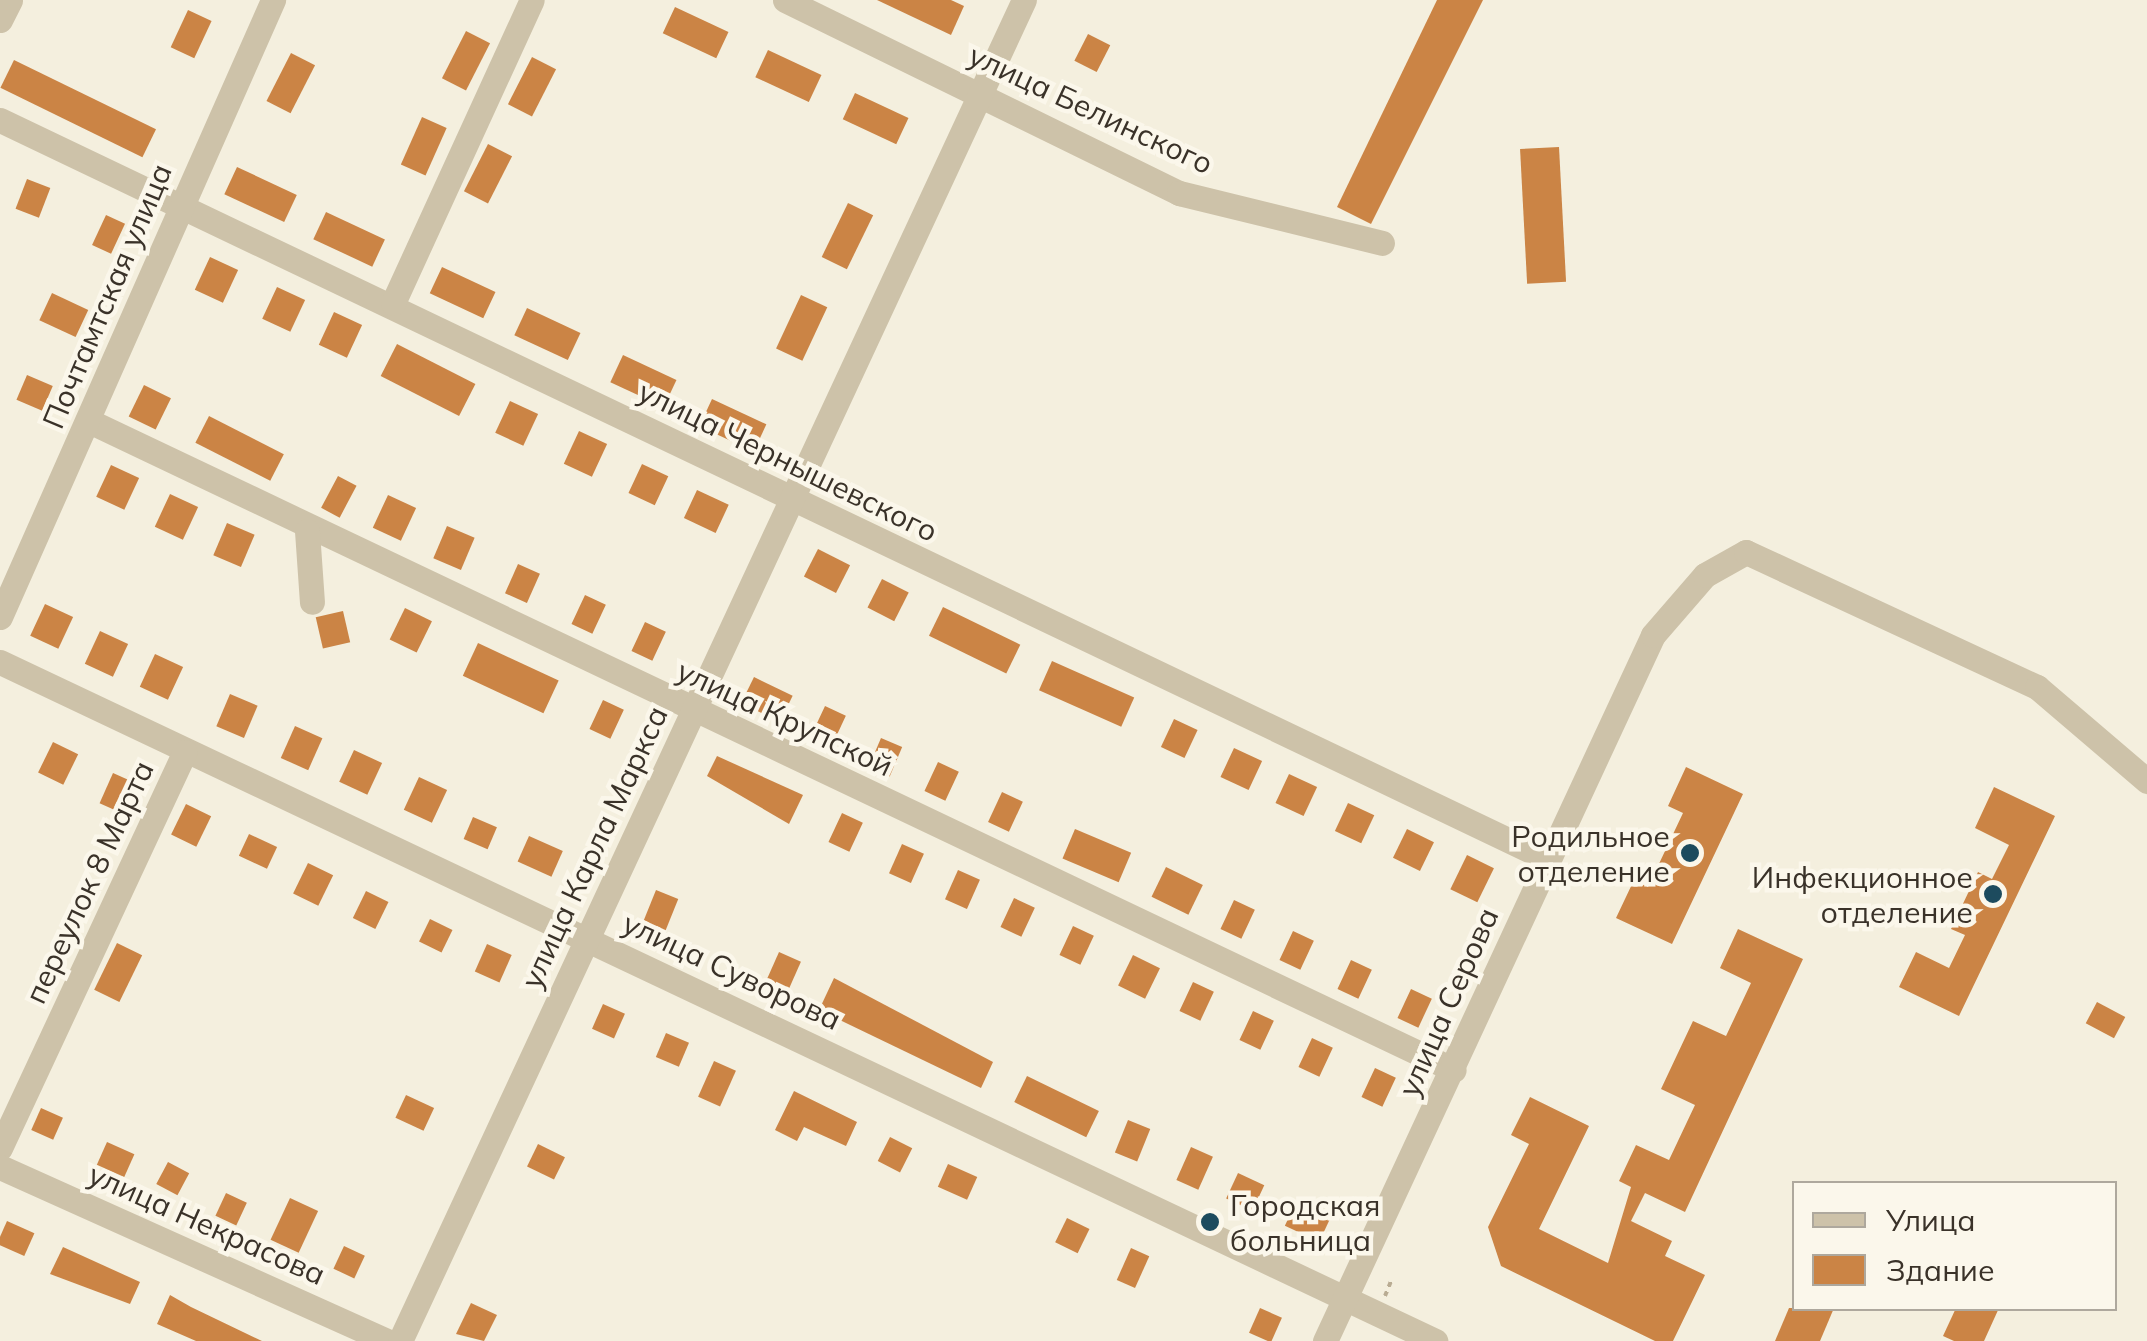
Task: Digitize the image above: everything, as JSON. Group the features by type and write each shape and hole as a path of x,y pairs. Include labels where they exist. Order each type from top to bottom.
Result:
{"street":[{"path":"0,20 10,0"},
{"name":"Почтамтская улица","path":"0,617 273,0"},
{"path":"393,303 532,0"},
{"name":"улица Белинского","path":"786,0 1180,193 1382,243"},
{"name":"улица Карла Маркса","path":"400,1341 1024,0"},
{"name":"улица Чернышевского","path":"0,120 393,303 792,499 1548,858"},
{"name":"улица Крупской","path":"89,422 307,531 1454,1070"},
{"path":"307,531 312,602"},
{"name":"улица Серова","path":"1325,1341 1653,635 1705,575 1746,552 2037,688 2147,781"},
{"name":"улица Суворова","path":"0,662 1435,1341"},
{"name":"переулок 8 Марта","path":"0,1148 185,752"},
{"name":"улица Некрасова","path":"0,1167 388,1341"}],"path":[{"path":"1383,1300 1392,1279"}],"building":[{"path":"877,0 951,0 964,6 951,35"},
{"path":"1437,0 1483,0 1371,224 1337,207"},
{"path":"675,7 728,32 716,58 663,33"},
{"path":"188,10 212,21 194,58 171,47"},
{"path":"466,31 490,43 466,90 442,78"},
{"path":"1088,34 1110,45 1097,72 1074,61"},
{"path":"768,50 821,75 809,102 755,77"},
{"path":"291,53 315,65 291,113 266,101"},
{"path":"532,57 556,69 532,116 508,104"},
{"path":"14,60 156,129 142,157 0,88"},
{"path":"855,93 908,118 896,144 843,119"},
{"path":"422,117 447,128 426,175 401,165"},
{"path":"488,144 512,156 488,203 464,191"},
{"path":"1559,147 1566,282 1527,284 1520,149"},
{"path":"237,167 297,195 284,222 224,194"},
{"path":"27,179 50,188 39,218 16,209"},
{"path":"848,203 873,215 847,269 822,257"},
{"path":"326,212 385,239 372,267 313,239"},
{"path":"106,215 125,224 111,254 92,245"},
{"path":"210,257 238,270 223,303 195,290"},
{"path":"442,267 495,292 483,318 430,293"},
{"path":"277,287 305,300 290,332 262,319"},
{"path":"52,293 88,310 76,337 39,320"},
{"path":"801,295 827,307 802,361 776,348"},
{"path":"527,308 580,333 568,360 514,335"},
{"path":"334,312 362,325 347,358 319,345"},
{"path":"397,344 475,384 459,416 381,376"},
{"path":"623,355 676,380 664,407 610,382"},
{"path":"27,375 53,386 42,411 16,400"},
{"path":"144,385 171,398 156,430 129,416"},
{"path":"712,399 766,424 754,452 699,426"},
{"path":"510,401 538,414 523,446 495,433"},
{"path":"209,416 284,454 270,481 195,443"},
{"path":"579,431 607,444 592,477 564,464"},
{"path":"642,464 668,476 655,505 628,493"},
{"path":"111,465 139,478 124,510 96,497"},
{"path":"338,476 357,486 340,518 321,508"},
{"path":"697,490 729,505 716,533 684,518"},
{"path":"170,494 198,507 183,540 155,527"},
{"path":"388,495 416,508 401,541 373,528"},
{"path":"227,523 255,535 241,567 213,555"},
{"path":"447,526 475,538 461,570 433,558"},
{"path":"818,549 850,565 836,593 804,577"},
{"path":"518,564 540,574 527,603 505,593"},
{"path":"882,579 909,593 894,621 867,608"},
{"path":"585,595 606,605 592,634 571,624"},
{"path":"45,604 73,617 58,649 30,636"},
{"path":"943,607 1020,645 1006,673 929,636"},
{"path":"405,608 432,621 417,653 390,639"},
{"path":"343,611 350,642 323,648 316,617"},
{"path":"645,622 666,632 652,661 631,651"},
{"path":"100,631 128,644 113,677 85,664"},
{"path":"478,643 559,681 543,713 463,676"},
{"path":"155,654 183,667 168,700 140,687"},
{"path":"1052,661 1134,698 1121,727 1039,690"},
{"path":"754,677 793,696 780,722 741,703"},
{"path":"230,694 258,706 244,738 216,726"},
{"path":"603,700 624,710 610,739 589,729"},
{"path":"825,706 846,716 832,745 811,735"},
{"path":"1174,719 1198,730 1184,758 1161,747"},
{"path":"295,726 322,738 308,770 281,758"},
{"path":"881,738 902,747 890,776 868,767"},
{"path":"53,742 78,754 63,785 38,773"},
{"path":"1234,748 1262,761 1249,790 1220,777"},
{"path":"354,750 382,763 367,795 339,782"},
{"path":"717,756 803,795 789,824 707,776"},
{"path":"938,762 959,772 945,801 924,791"},
{"name":"Родильное отделение","path":"1686,767 1743,794 1672,944 1616,918 1634,880 1648,887 1683,813 1668,806"},
{"path":"113,773 138,784 124,814 100,803"},
{"path":"1289,774 1317,787 1304,816 1275,803"},
{"path":"419,777 447,790 432,823 404,810"},
{"name":"Инфекционное отделение","path":"1994,787 2055,816 1959,1016 1899,987 1916,952 1949,968 1965,935 1951,929 1978,872 1992,879 2009,845 1975,828"},
{"path":"1002,792 1023,802 1009,832 988,822"},
{"path":"1348,803 1374,815 1361,843 1335,831"},
{"path":"186,804 211,816 196,847 171,835"},
{"path":"842,813 863,823 849,852 828,842"},
{"path":"473,817 497,827 488,849 464,839"},
{"path":"1075,829 1131,853 1119,882 1062,858"},
{"path":"1407,829 1434,842 1420,871 1393,858"},
{"path":"249,834 277,847 267,869 239,856"},
{"path":"529,836 563,851 551,877 518,862"},
{"path":"902,844 924,854 911,883 889,873"},
{"path":"1467,855 1494,868 1477,902 1450,889"},
{"path":"308,863 333,875 318,906 293,894"},
{"path":"1166,867 1203,885 1188,915 1152,897"},
{"path":"958,870 980,880 967,909 945,899"},
{"path":"656,890 678,899 665,931 643,922"},
{"path":"366,891 388,902 375,929 353,918"},
{"path":"1014,898 1035,908 1021,937 1000,927"},
{"path":"1234,900 1255,910 1241,939 1220,929"},
{"path":"430,919 452,930 442,952 419,941"},
{"path":"1073,926 1094,936 1080,965 1059,955"},
{"path":"1738,929 1803,959 1685,1212 1645,1193 1631,1221 1672,1241 1665,1256 1705,1275 1673,1341 1655,1341 1501,1266 1488,1227 1529,1144 1511,1135 1530,1097 1589,1126 1539,1229 1608,1263 1631,1187 1619,1181 1636,1145 1669,1160 1695,1105 1661,1089 1693,1021 1726,1036 1751,983 1720,968"},
{"path":"1293,931 1314,941 1300,970 1279,960"},
{"path":"117,943 142,955 119,1002 94,990"},
{"path":"487,944 512,955 499,982 475,971"},
{"path":"779,952 801,962 786,995 764,985"},
{"path":"1133,955 1160,968 1145,999 1118,986"},
{"path":"1351,960 1372,970 1358,999 1337,989"},
{"path":"834,978 993,1062 981,1088 819,1010"},
{"path":"1193,982 1214,992 1200,1021 1179,1011"},
{"path":"1411,989 1432,999 1418,1028 1397,1018"},
{"path":"2097,1002 2125,1017 2114,1038 2086,1023"},
{"path":"603,1004 625,1014 614,1038 592,1029"},
{"path":"1253,1011 1274,1021 1260,1050 1239,1040"},
{"path":"666,1033 689,1043 679,1067 656,1057"},
{"path":"1312,1038 1333,1048 1319,1077 1298,1067"},
{"path":"714,1061 736,1071 720,1106 698,1097"},
{"path":"1375,1068 1396,1078 1382,1107 1361,1097"},
{"path":"1027,1076 1099,1111 1086,1137 1014,1102"},
{"path":"794,1091 857,1122 846,1146 804,1127 797,1141 775,1130"},
{"path":"406,1095 434,1108 424,1131 395,1118"},
{"path":"41,1108 63,1118 53,1140 31,1130"},
{"path":"1128,1120 1150,1129 1137,1161 1115,1152"},
{"path":"890,1137 912,1148 900,1172 878,1161"},
{"path":"107,1142 134,1154 124,1177 97,1165"},
{"path":"538,1144 565,1157 554,1180 527,1166"},
{"path":"1191,1147 1213,1157 1198,1190 1176,1180"},
{"path":"168,1162 189,1173 177,1195 156,1184"},
{"path":"948,1164 977,1177 967,1200 938,1187"},
{"path":"1238,1173 1264,1185 1252,1211 1226,1198"},
{"path":"226,1193 247,1203 236,1225 215,1216"},
{"path":"290,1198 318,1211 299,1253 271,1240"},
{"path":"1295,1204 1329,1220 1319,1242 1285,1226"},
{"path":"1067,1218 1089,1229 1078,1253 1055,1242"},
{"path":"7,1221 34,1233 24,1256 0,1245"},
{"path":"344,1246 365,1256 354,1278 333,1269"},
{"path":"63,1247 140,1282 130,1304 50,1274"},
{"path":"1131,1248 1149,1256 1135,1288 1117,1280"},
{"path":"170,1295 262,1341 196,1341 157,1324"},
{"path":"471,1303 497,1315 484,1341 456,1334"},
{"path":"1260,1308 1282,1318 1272,1341 1249,1333"},
{"path":"1789,1308 1833,1311 1820,1341 1775,1341"},
{"path":"1955,1311 1998,1311 1984,1341 1954,1341 1943,1336"}],"place":[{"name":"Родильное отделение","path":"1690,853"},
{"name":"Инфекционное отделение","path":"1993,894"},
{"name":"Городская больница","path":"1210,1222"}]}
